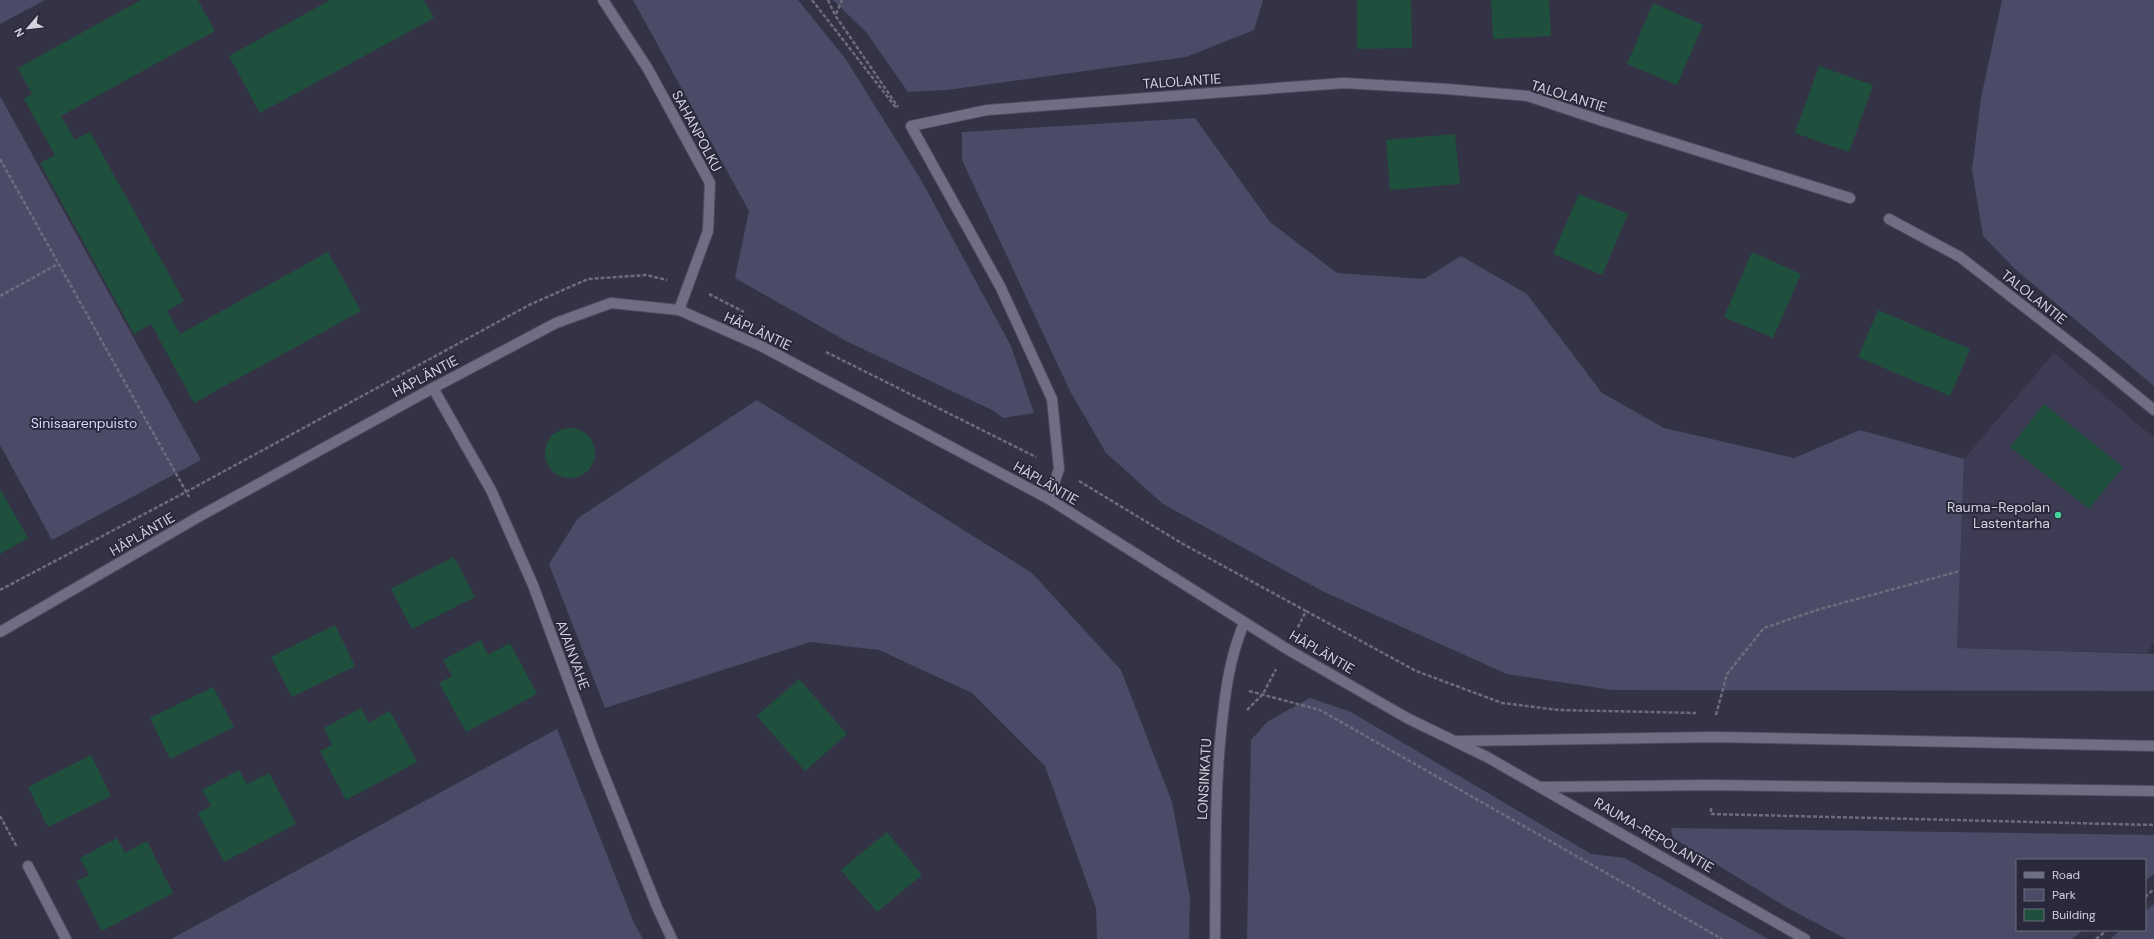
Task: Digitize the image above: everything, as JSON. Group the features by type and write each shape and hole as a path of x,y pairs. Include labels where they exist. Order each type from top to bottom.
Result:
{"street":[{"name":"SAHANPOLKU","path":"603,0 648,69 710,184 708,231 690,285 679,310"},
{"name":"TALOLANTIE","path":"911,126 987,110 1336,84 1447,89 1528,96 1850,198"},
{"path":"911,126 1000,286 1052,399 1059,469 1048,498"},
{"name":"TALOLANTIE","path":"1889,220 1960,257 2094,361 2154,410"},
{"name":"HÄPLÄNTIE","path":"0,632 200,516 433,388 556,324 611,303 679,310 761,346 1048,498 1244,623 1407,718 1487,757"},
{"name":"AVAINVAHE","path":"433,388 491,490 533,585 597,757 657,907 672,939"},
{"name":"LONSINKATU","path":"1215,939 1216,778 1226,684 1233,649 1244,623"},
{"path":"1455,741 1715,737 2154,746"},
{"name":"RAUMA-REPOLANTIE","path":"1487,757 1805,939"},
{"path":"1541,787 1712,785 2154,791"},
{"path":"28,866 66,939"}],"path":[{"path":"812,0 911,126"},
{"path":"828,0 836,15 911,126"},
{"path":"836,15 842,0"},
{"path":"0,159 200,516"},
{"path":"0,296 58,264"},
{"path":"0,590 186,492 529,305 588,279 646,275 690,285 747,313"},
{"path":"825,352 1059,469"},
{"path":"1715,737 1716,713 1727,674 1764,628 1820,609 1960,571"},
{"path":"1306,611 1416,671 1502,703 1559,710 1702,713"},
{"path":"1226,684 1320,710 1722,939"},
{"path":"1709,713 1724,714"},
{"path":"1712,785 1711,814 2154,825"},
{"path":"0,816 28,866"},
{"path":"2146,896 2154,889"},
{"path":"2096,939 2106,931"}],"shaded area":[{"name":"Rauma-Repolan Lastentarha","path":"2054,353 2154,438 2154,641 2147,653 1957,648 1964,459"}],"green space":[{"path":"0,0 45,0 0,24"},
{"path":"633,0 798,0 845,58 920,178 1011,346 1034,413 1003,418 994,411 846,341 735,278 749,211"},
{"path":"833,0 1263,0 1254,30 1186,57 947,90 908,92 866,32"},
{"path":"2002,0 2154,0 2154,386 2015,269 1983,236 1972,170 1981,98"},
{"name":"Sinisaarenpuisto","path":"0,96 201,460 52,540 0,445"},
{"path":"1195,118 1270,222 1337,273 1424,279 1461,256 1527,294 1602,393 1664,428 1794,458 1860,430 1964,459 1957,648 2154,654 2154,691 1612,690 1507,674 1324,592 1163,504 1106,453 1070,391 962,160 962,132"},
{"path":"757,400 1032,573 1121,670 1172,802 1190,897 1189,939 1097,939 1096,908 1045,766 972,693 879,650 810,642 605,708 549,564 578,518"},
{"path":"1310,698 1351,712 1591,854 1625,858 1768,939 1247,939 1251,740 1267,722"},
{"path":"557,729 634,923 643,939 171,939"},
{"path":"1671,828 2154,835 2154,874 2146,880 2146,859 2016,859 2016,931 2082,931 2072,939 1846,939 1786,907 1673,838"},
{"path":"2154,904 2154,939 2110,939 2120,931 2146,931 2146,910"}],"building":[{"path":"141,0 198,0 215,31 61,116 75,140 90,132 184,301 167,311 180,334 328,252 361,311 194,403 151,324 134,334 40,163 55,155 24,99 32,94 18,68"},
{"path":"330,0 424,0 434,18 260,113 229,56"},
{"path":"1357,0 1411,0 1412,48 1357,49"},
{"path":"1491,0 1549,0 1551,36 1493,39"},
{"path":"1653,3 1703,25 1677,85 1627,64"},
{"path":"1819,66 1873,85 1849,152 1795,133"},
{"path":"1455,134 1460,184 1390,190 1386,140"},
{"path":"1579,194 1628,214 1602,275 1553,254"},
{"path":"1752,252 1801,274 1773,338 1724,317"},
{"path":"1878,310 1970,349 1950,396 1858,357"},
{"path":"2044,404 2123,467 2089,509 2010,447"},
{"path":"570,428 579,430 590,439 595,453 593,462 584,473 570,478 561,476 550,467 545,453 547,444 556,433"},
{"path":"0,489 28,538 0,554"},
{"path":"454,557 475,597 412,629 391,589"},
{"path":"335,625 355,666 292,697 271,657"},
{"path":"481,640 488,655 510,643 537,694 466,732 439,683 452,676 443,660"},
{"path":"799,679 847,734 805,771 757,716"},
{"path":"213,687 234,727 170,759 150,718"},
{"path":"361,708 369,723 390,711 417,762 346,800 320,751 332,745 324,728"},
{"path":"91,755 111,796 48,827 28,787"},
{"path":"239,770 247,784 269,773 296,824 224,862 198,813 211,806 202,790"},
{"path":"887,832 922,875 877,912 841,870"},
{"path":"117,838 125,853 147,841 173,893 102,931 76,881 89,875 80,858"}],"place":[{"name":"Rauma-Repolan Lastentarha","path":"2058,515"}]}
